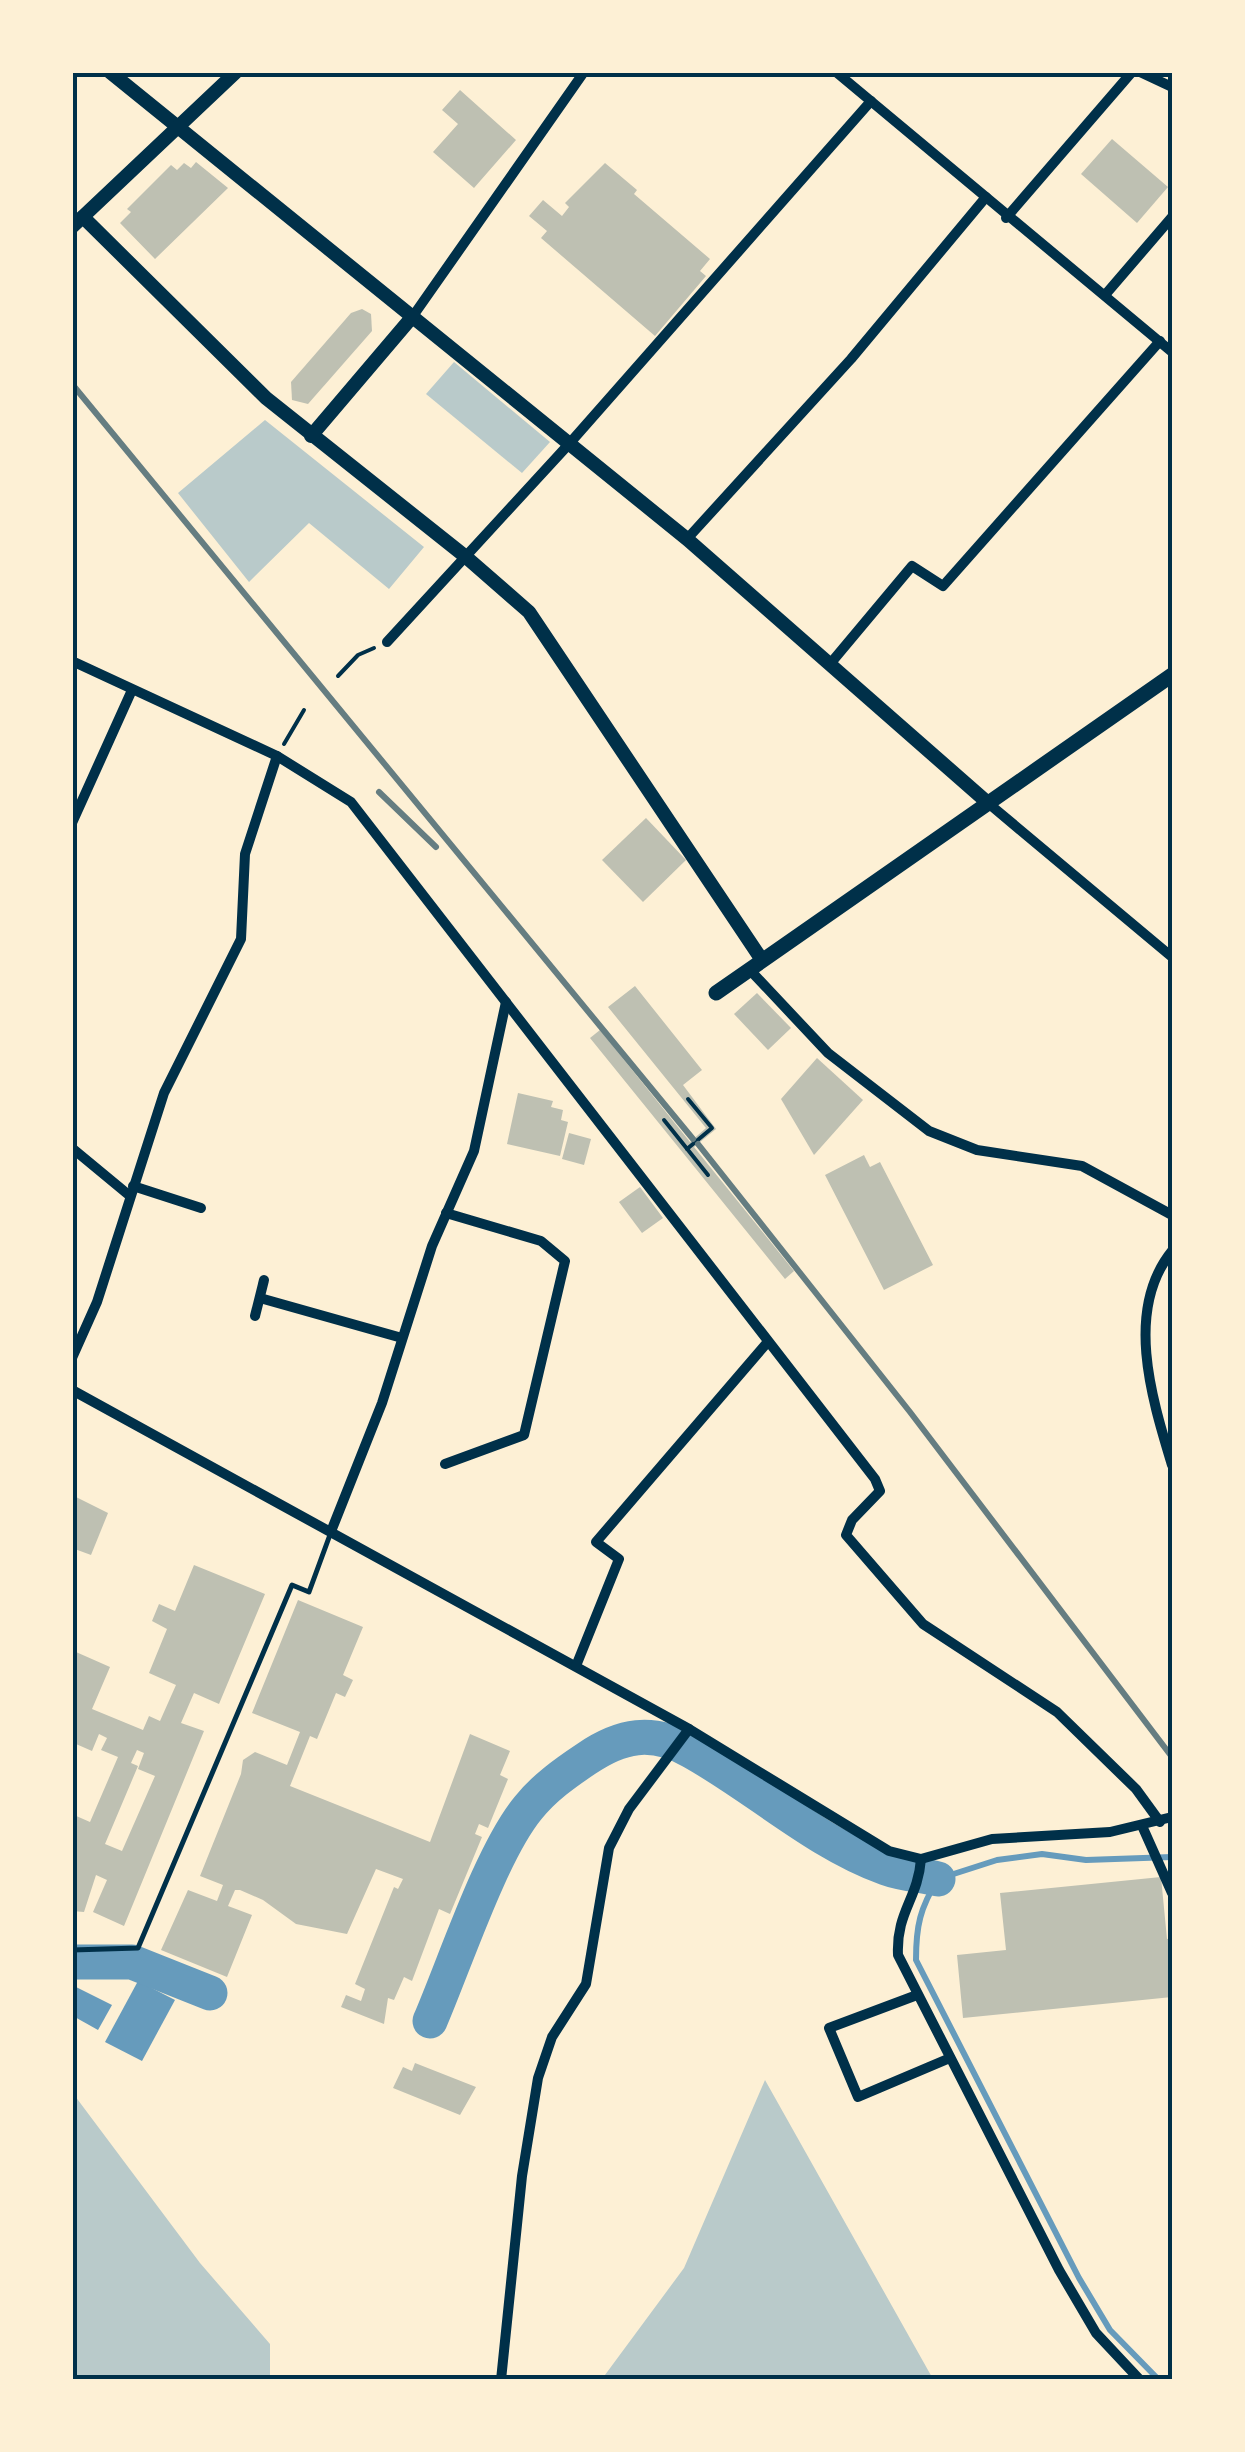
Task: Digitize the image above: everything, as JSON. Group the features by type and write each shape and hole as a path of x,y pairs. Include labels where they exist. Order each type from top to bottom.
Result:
{"main road":[{"path":"716,993 1172,676"}],"street":[{"path":"110,72 687,539 1172,958"},
{"path":"236,72 78,222 266,398 466,556 529,612 550,638 755,964 828,1052 929,1130 977,1150 1082,1166 1172,1215"},
{"path":"311,436 413,316 584,72"},
{"path":"836,72 1006,218 1172,352"},
{"path":"1006,218 1132,72"},
{"path":"1140,72 1172,86"},
{"path":"387,642 569,444 871,101"},
{"path":"687,539 851,358 986,197"},
{"path":"1104,295 1172,217"},
{"path":"830,664 912,566 943,586 1160,341"},
{"path":"72,661 276,756 351,802 880,1491 852,1520 846,1535 923,1624 1057,1712 1136,1789 1160,1822"},
{"path":"72,823 132,690"},
{"path":"72,1358 97,1302 164,1093 240,939 245,854 276,756"},
{"path":"332,1530 446,1213 482,1127 506,1002"},
{"path":"72,1148 131,1191 200,1208"},
{"path":"445,1464 524,1435 564,1261 542,1241 446,1213"},
{"path":"1172,1251 1156,1282 1145,1328 1146,1350 1172,1464"},
{"path":"255,1316 264,1280"},
{"path":"260,1298 402,1338"},
{"path":"576,1666 619,1559 596,1542 766,1344"},
{"path":"72,1390 689,1729 868,1840 920,1860 992,1839 1143,1828 1172,1817"},
{"path":"501,2380 538,2078 552,2037 586,1984 609,1848 663,1758 689,1729"},
{"path":"1143,1828 1172,1894"},
{"path":"920,1860 919,1883 897,1925 898,1954 1096,2333 1140,2380"},
{"path":"916,1994 830,2028 858,2097 950,2058"}],"lane":[{"path":"72,1950 138,1948 292,1585 308,1592 332,1530"}],"path":[{"path":"338,676 358,655 387,642"},
{"path":"276,756 304,710"},
{"path":"687,1149 712,1128 688,1099"},
{"path":"664,1120 708,1175"}],"shaded area":[{"path":"454,362 550,442 522,473 426,394"},
{"path":"265,420 424,547 389,589 309,523 249,582 178,493"},
{"path":"765,2080 933,2379 602,2379 684,2268"},
{"path":"72,2092 200,2263 270,2344 270,2379 73,2379"}],"water":[{"path":"138,1981 175,2000 142,2061 105,2042"},
{"path":"72,1985 112,2005 98,2030 73,2016"}],"building":[{"path":"460,90 516,140 474,188 433,152 458,124 442,110"},
{"path":"1112,139 1168,187 1137,223 1081,174"},
{"path":"196,162 228,188 155,259 120,223 131,212 127,209 171,165 177,170 184,163 191,168"},
{"path":"605,163 637,190 634,194 710,259 700,271 706,276 655,336 541,238 547,231 529,216 543,200 562,216 569,207 565,203"},
{"path":"362,309 371,314 372,331 308,404 292,400 291,382 351,313"},
{"path":"646,818 686,860 643,902 602,860"},
{"path":"635,986 702,1070 683,1085 716,1129 694,1147 794,1271 785,1279 590,1038 600,1030 690,1142 706,1128 608,1007"},
{"path":"757,993 791,1028 768,1050 734,1014"},
{"path":"817,1058 863,1100 814,1155 781,1099"},
{"path":"518,1093 553,1101 551,1107 563,1110 561,1120 568,1122 560,1156 507,1144"},
{"path":"569,1133 591,1139 584,1165 562,1159"},
{"path":"864,1155 870,1167 880,1162 933,1265 884,1290 825,1175"},
{"path":"640,1187 663,1218 642,1233 619,1202"},
{"path":"72,1495 108,1513 91,1555 72,1548"},
{"path":"194,1565 265,1594 219,1704 194,1693 181,1723 204,1731 124,1926 93,1912 107,1880 96,1875 84,1912 72,1911 72,1819 74,1815 90,1822 118,1757 101,1750 107,1738 99,1734 92,1751 76,1744 72,1753 72,1661 76,1652 110,1667 92,1709 143,1730 149,1716 160,1721 176,1685 149,1673 167,1629 152,1621 159,1604 175,1611","holes":["137,1750 144,1753 138,1769 155,1776 122,1851 105,1844 138,1766 131,1763"]},
{"path":"298,1600 363,1627 343,1675 353,1680 345,1697 336,1693 317,1739 310,1736 290,1786 430,1842 470,1734 510,1751 500,1775 508,1779 488,1828 479,1824 475,1834 482,1837 450,1914 439,1909 412,1981 404,1977 394,2000 388,1998 384,2024 341,2007 346,1995 361,2001 365,1989 355,1984 394,1887 398,1889 403,1879 376,1869 347,1934 296,1924 263,1900 235,1890 228,1906 252,1915 227,1977 161,1950 188,1890 217,1901 223,1885 200,1876 243,1760 255,1752 287,1765 300,1732 252,1713"},
{"path":"1161,1877 1167,1939 1172,1938 1172,1997 963,2018 957,1955 1006,1950 1000,1893"},
{"path":"415,2063 476,2087 460,2115 393,2088 403,2067 412,2071"}],"waterway":[{"path":"430,2021 487,1880 514,1828 555,1781 599,1751 624,1740 650,1738 677,1744 860,1857 892,1870 938,1879"},
{"path":"1159,2380 1110,2330 1079,2278 916,1960 916,1948 923,1908 938,1879 997,1860 1042,1854 1086,1860 1172,1857"},
{"path":"72,1962 132,1962 210,1993"}],"railway":[{"path":"72,384 693,1139"},
{"path":"379,792 436,847"},
{"path":"698,1144 910,1412 1172,1757"}]}
